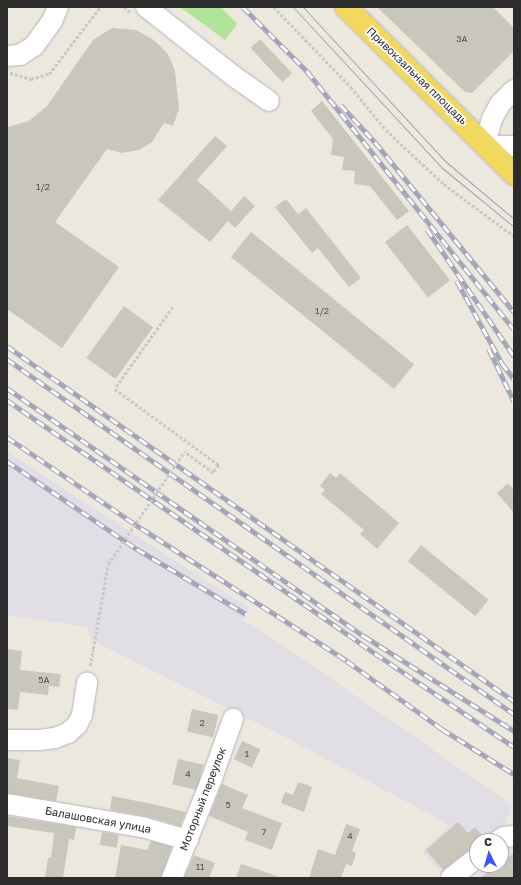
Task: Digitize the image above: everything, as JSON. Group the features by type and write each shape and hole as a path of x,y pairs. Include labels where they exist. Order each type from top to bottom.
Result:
{"main road":[{"name":"Привокзальная площадь","path":"346,7 488,146 514,174"}],"street":[{"path":"7,56 20,55 34,46 52,21 58,7"},
{"path":"146,7 232,75 269,101"},
{"path":"514,90 500,104 492,119 488,133 488,146 514,146"},
{"path":"7,740 44,740 68,733 77,725 82,716 87,682"},
{"name":"Моторный переулок","path":"172,878 188,840 233,719"},
{"name":"Балашовская улица","path":"7,804 142,828 188,840"},
{"path":"451,878 469,864"}],"path":[{"path":"7,71 11,74 32,79 49,74 100,7"},
{"path":"274,7 351,87 386,130 444,184 514,236"},
{"path":"93,649 108,564 184,452 213,473 219,465 114,389 173,307"}],"shaded area":[{"path":"7,452 249,608 243,620 323,673 512,805 504,829 499,833 469,833 469,858 445,878 422,851 450,825 287,738 91,640 87,627 7,615"},
{"path":"514,847 514,878 475,878 481,873 509,873 509,851"}],"green space":[{"path":"180,7 221,7 237,24 225,40"}],"building":[{"path":"377,7 493,7 514,28 514,51 472,93 465,92"},
{"path":"112,28 136,30 155,41 168,54 175,71 179,109 173,126 164,123 152,142 139,150 122,153 107,149 55,222 119,267 62,348 7,309 7,127 29,121 47,106 93,40"},
{"path":"260,39 292,73 283,82 250,48"},
{"path":"322,101 409,211 397,220 370,186 354,184 355,171 342,170 344,157 331,155 333,139 311,111"},
{"path":"215,136 227,146 197,180 231,211 244,196 255,206 235,228 228,221 210,242 158,200"},
{"path":"286,199 298,214 306,208 361,278 349,287 318,248 312,253 275,207"},
{"path":"407,225 450,280 428,297 385,242"},
{"path":"251,232 414,364 394,389 231,257"},
{"path":"124,306 153,327 116,379 86,358"},
{"path":"330,473 336,478 340,473 399,523 377,549 360,534 364,530 321,494 325,490 320,486"},
{"path":"508,483 514,490 514,513 497,493"},
{"path":"421,545 489,600 475,616 408,561"},
{"path":"7,649 22,651 20,670 61,674 59,687 49,686 48,695 20,692 18,710 7,709"},
{"path":"192,709 218,715 213,737 187,731"},
{"path":"242,741 260,749 252,767 234,759"},
{"path":"7,758 20,760 17,778 59,786 56,801 7,793"},
{"path":"178,759 203,765 197,790 172,784"},
{"path":"298,782 312,787 304,812 281,803 285,792 293,795"},
{"path":"222,784 248,795 242,808 282,823 272,850 245,840 248,832 209,816"},
{"path":"112,796 186,812 180,826 145,816 110,810"},
{"path":"7,816 76,827 74,840 69,839 63,878 45,878 48,858 51,858 54,833 7,826"},
{"path":"458,822 468,833 475,827 480,833 469,833 469,850 443,870 426,850"},
{"path":"346,824 360,829 352,851 356,853 352,866 346,864 341,878 309,878 318,849 335,855"},
{"path":"102,832 119,835 116,848 100,845"},
{"path":"151,841 172,847 161,878 115,878 121,845 147,850"},
{"path":"514,853 514,878 480,878 487,873 509,873 509,857"},
{"path":"194,855 215,863 209,878 184,878"},
{"path":"241,864 277,876 277,878 236,878"}],"tram line":[{"path":"293,7 441,167 514,227"},
{"path":"303,7 445,161 514,219"}],"railway":[{"path":"243,7 307,71 514,329"},
{"path":"341,105 375,142 514,312"},
{"path":"427,229 514,356"},
{"path":"457,281 502,363 514,379"},
{"path":"7,346 514,701"},
{"path":"489,349 514,401"},
{"path":"7,359 514,714"},
{"path":"7,388 364,636 514,731"},
{"path":"7,400 514,747"},
{"path":"7,437 141,528 347,661 442,729 514,774"},
{"path":"7,461 137,549 246,614"}]}
